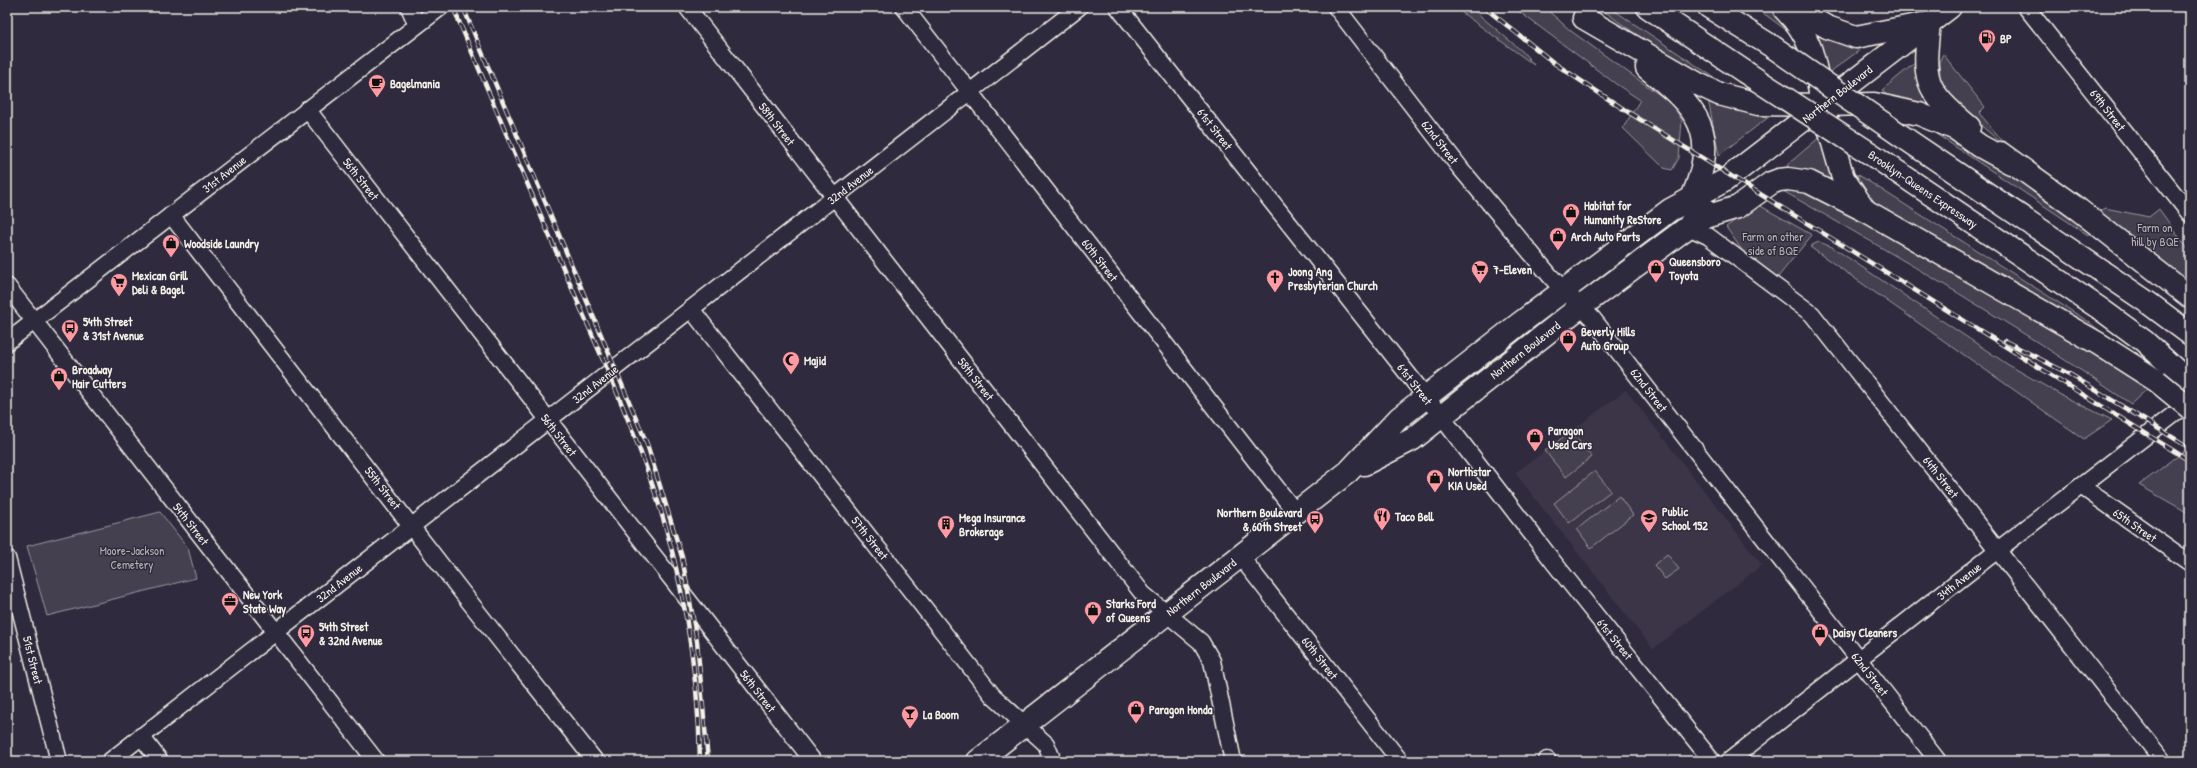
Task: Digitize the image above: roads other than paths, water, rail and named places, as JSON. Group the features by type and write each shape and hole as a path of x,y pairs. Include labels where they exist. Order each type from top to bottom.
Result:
{"main road":[{"name":"Brooklyn-Queens Expressway","path":"1648,7 1877,158 2099,308 2144,341 2190,383"},
{"path":"1709,7 1773,47 2146,302 2190,334"},
{"path":"1726,7 1773,47"},
{"path":"1782,7 1799,24 1808,42 1815,65 1822,106 1831,143 1843,178 1868,212"},
{"path":"1792,7 1827,27 1856,37 1929,23 1925,65 1931,88 1951,111 2012,163 2080,210 2190,297"},
{"name":"Northern Boulevard","path":"978,761 1023,724 1348,472 1399,418 1426,397 1670,210 1724,181 1950,7"},
{"path":"1577,12 1683,76 1719,94 1758,104 1822,106 1874,104 1919,114 1956,129 1980,146 2012,163"},
{"path":"1577,12 1669,85 1688,104 1703,136 1706,154 1702,176 1692,198"},
{"path":"1690,224 1738,208 1772,183 1788,178 1818,185 2099,344 2157,381 2190,408"},
{"name":"Northern Boulevard","path":"1348,472 1413,439 1580,307 1690,224 1724,181"}],"street":[{"path":"410,7 418,25"},
{"name":"31st Avenue","path":"7,342 35,322 306,110 441,7"},
{"name":"58th Street","path":"686,7 1143,594 1201,642 1212,661 1233,761"},
{"name":"60th Street","path":"904,7 1296,513"},
{"name":"32nd Avenue","path":"110,761 1079,7"},
{"name":"61st Street","path":"1118,7 1441,416 1555,564 1712,761"},
{"name":"62nd Street","path":"1336,7 1461,169 1564,290 1593,319 1938,761"},
{"name":"69th Street","path":"2026,7 2190,214"},
{"name":"56th Street","path":"306,110 813,761"},
{"name":"55th Street","path":"171,215 412,526 465,597 595,761"},
{"name":"64th Street","path":"1690,224 1812,314 1999,550 2163,761"},
{"name":"54th Street","path":"7,286 376,761"},
{"name":"57th Street","path":"691,309 992,696 1048,747 1052,761"},
{"name":"34th Avenue","path":"1729,761 2190,402"},
{"name":"65th Street","path":"2081,486 2190,563"},
{"name":"60th Street","path":"1240,556 1400,761"},
{"name":"51st Street","path":"7,558 60,761"},
{"path":"141,736 160,761"}],"railway":[{"path":"453,7 618,394 662,513 679,583 692,655 699,727 700,761"},
{"path":"463,7 647,444 682,557 697,641 708,761"},
{"path":"1484,7 1554,63 1628,112 2190,461"},
{"path":"2005,341 2071,375 2190,448"}],"place":[{"name":"BP","path":"1987,53"},
{"name":"Bagelmania","path":"377,98"},
{"name":"Habitat for Humanity ReStore","path":"1571,227"},
{"name":"Arch Auto Parts","path":"1558,251"},
{"name":"Woodside Laundry","path":"171,258"},
{"name":"Queensboro Toyota","path":"1656,283"},
{"name":"7-Eleven","path":"1480,284"},
{"name":"Joong Ang Presbyterian Church","path":"1275,293"},
{"name":"Mexican Grill Deli & Bagel","path":"119,297"},
{"name":"54th Street & 31st Avenue","path":"70,343"},
{"name":"Beverly Hills Auto Group","path":"1568,353"},
{"name":"Majid","path":"791,375"},
{"name":"Broadway Hair Cutters","path":"59,391"},
{"name":"Paragon Used Cars","path":"1535,452"},
{"name":"Northstar KIA Used","path":"1435,493"},
{"name":"Taco Bell","path":"1382,531"},
{"name":"Public School 152","path":"1649,533"},
{"name":"Northern Boulevard & 60th Street","path":"1315,534"},
{"name":"Mega Insurance Brokerage","path":"946,539"},
{"name":"New York State Way","path":"230,616"},
{"name":"Starks Ford of Queens","path":"1093,625"},
{"name":"Daisy Cleaners","path":"1820,647"},
{"name":"54th Street & 32nd Avenue","path":"306,648"},
{"name":"Paragon Honda","path":"1136,724"},
{"name":"La Boom","path":"910,729"}],"park label":[{"name":"Farm on hill by BQE","path":"2155,234"},
{"name":"Farm on other side of BQE","path":"1773,243"},
{"name":"Moore-Jackson Cemetery","path":"132,557"}]}
